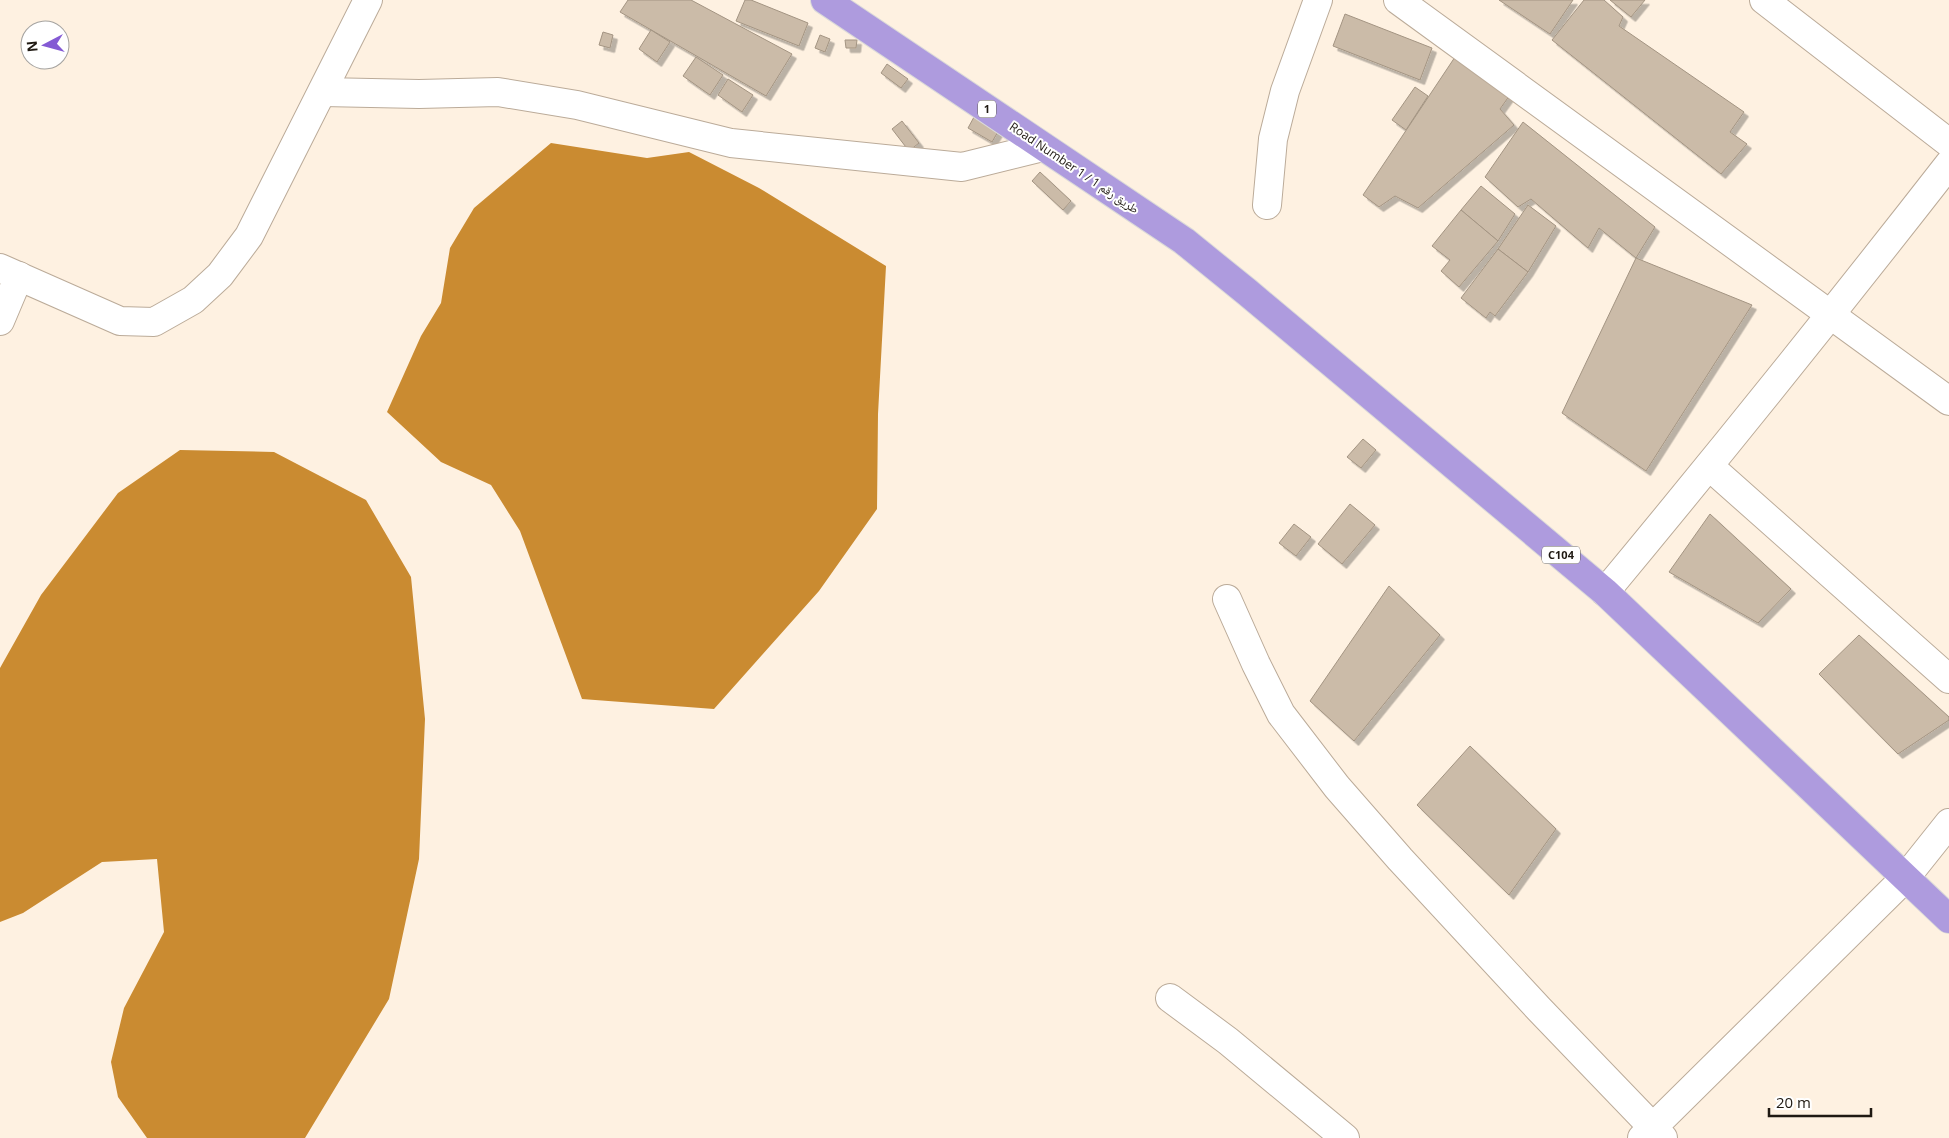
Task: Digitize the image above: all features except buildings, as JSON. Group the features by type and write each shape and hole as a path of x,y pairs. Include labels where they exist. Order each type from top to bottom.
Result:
{"highway":[{"name":"Road Number 1 / طريق رقم 1","path":"825,0 1149,218"},
{"name":"C104","path":"1149,218 1184,241 1247,292 1604,592 1949,919"}],"street":[{"path":"0,321 9,272 120,321 154,322 193,300 220,275 249,236 368,0"},
{"path":"1267,205 1273,139 1285,91 1318,0"},
{"path":"1398,0 1949,401"},
{"path":"1764,0 1949,143"},
{"path":"322,92 419,94 498,92 577,105 731,143 962,166 1043,147"},
{"path":"1604,592 1710,466 1949,164"},
{"path":"1710,466 1949,679"},
{"path":"1227,599 1281,714 1337,787 1400,859 1653,1134 1906,877 1949,823"},
{"path":"1170,998 1228,1041 1345,1138"}],"shaded area":[{"path":"551,143 647,158 689,152 759,188 886,266 878,414 877,509 819,591 714,709 582,699 520,531 491,485 441,462 387,412 421,336 441,303 450,248 474,208"},
{"path":"180,450 274,452 366,500 411,577 425,719 419,859 389,999 305,1138 147,1138 118,1097 111,1062 124,1008 164,932 157,859 102,862 23,913 0,922 0,668 41,595 118,493"}]}
